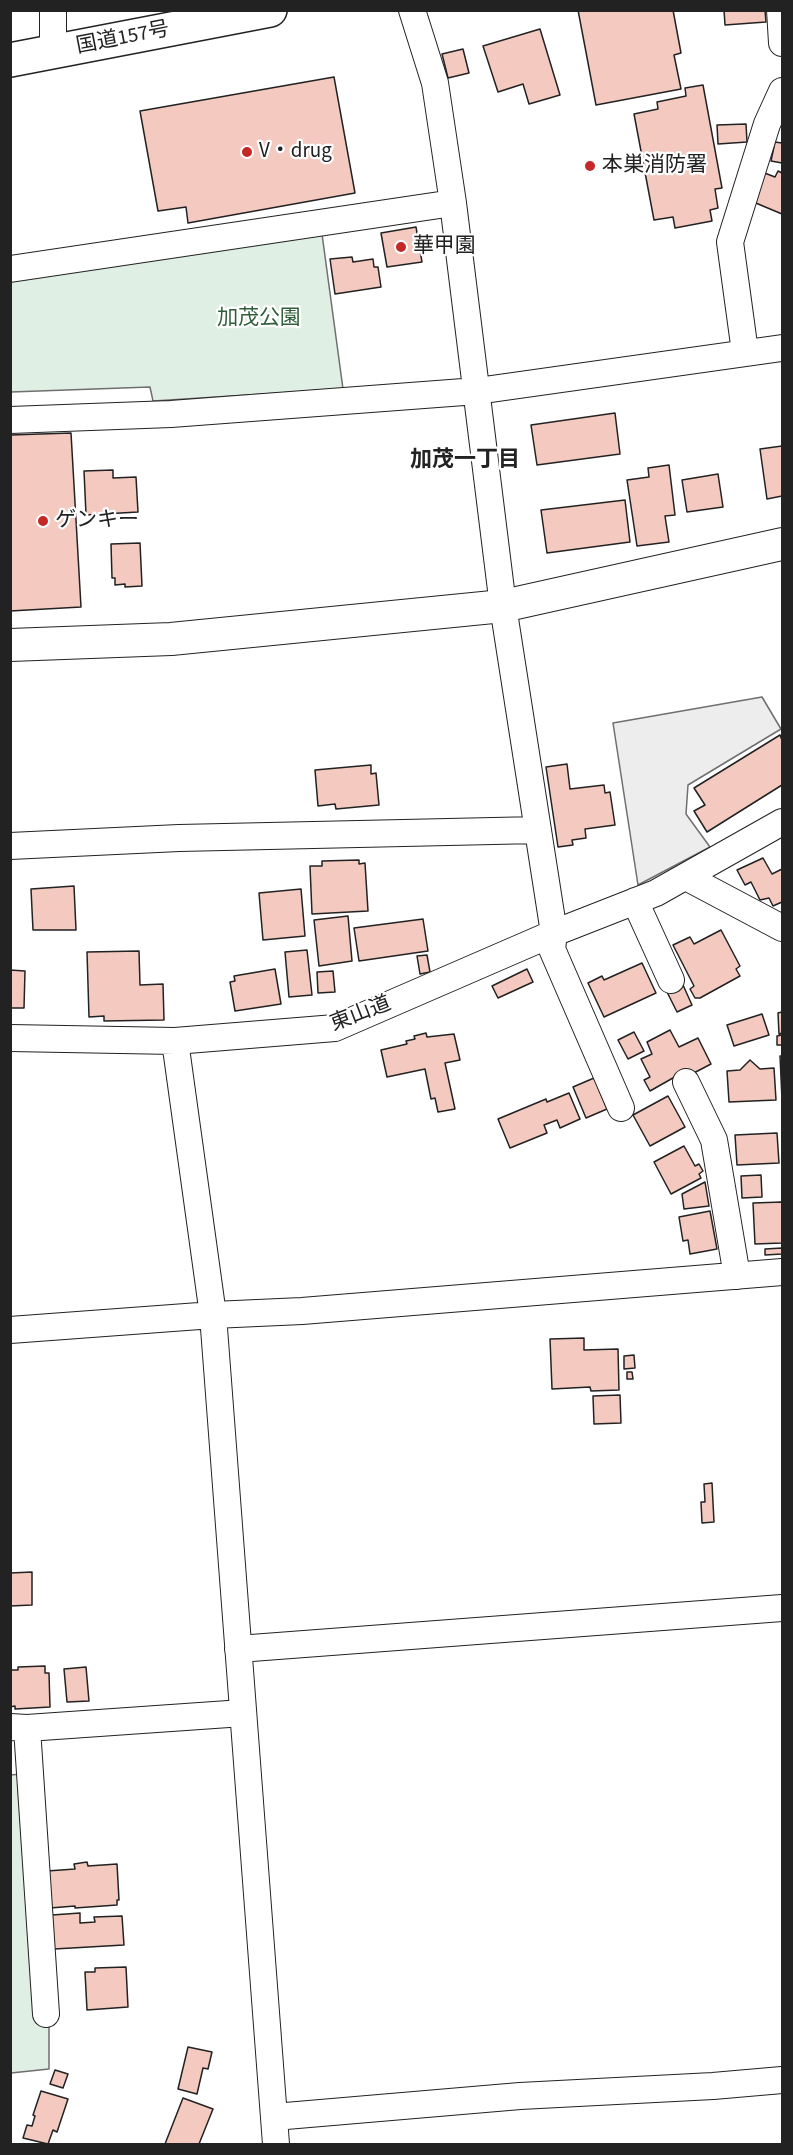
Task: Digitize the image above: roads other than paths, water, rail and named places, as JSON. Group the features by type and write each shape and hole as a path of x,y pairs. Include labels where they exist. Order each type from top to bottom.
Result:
{"highway":[{"name":"国道157号","path":"10,60 266,11"}],"street":[{"path":"53,10 53,52"},
{"path":"412,10 435,83 453,203 504,606 554,933 552,949 621,1108"},
{"path":"781,13 783,43"},
{"path":"745,352 730,242 775,125 783,91"},
{"path":"10,269 453,203"},
{"path":"10,420 171,414 477,391 783,348"},
{"path":"10,645 171,639 504,606 783,544"},
{"name":"東山道","path":"10,1038 175,1041 335,1028 554,933 656,893 783,822"},
{"path":"10,846 179,838 538,830"},
{"path":"686,877 783,928"},
{"path":"635,901 670,980"},
{"path":"175,1041 213,1315 276,2145"},
{"path":"686,1082 714,1140 737,1276"},
{"path":"10,1330 302,1311 783,1272"},
{"path":"238,1649 783,1608"},
{"path":"46,2014 19,1727 243,1713"},
{"path":"274,2117 519,2096 783,2080"}],"place":[{"name":"V・drug","path":"247,152"},
{"name":"本巣消防署","path":"590,166"},
{"name":"華甲園","path":"401,247"},
{"name":"ゲンキー","path":"43,521"}],"district":[{"name":"加茂一丁目","path":"465,461"}],"park label":[{"name":"加茂公園","path":"259,319"}]}
